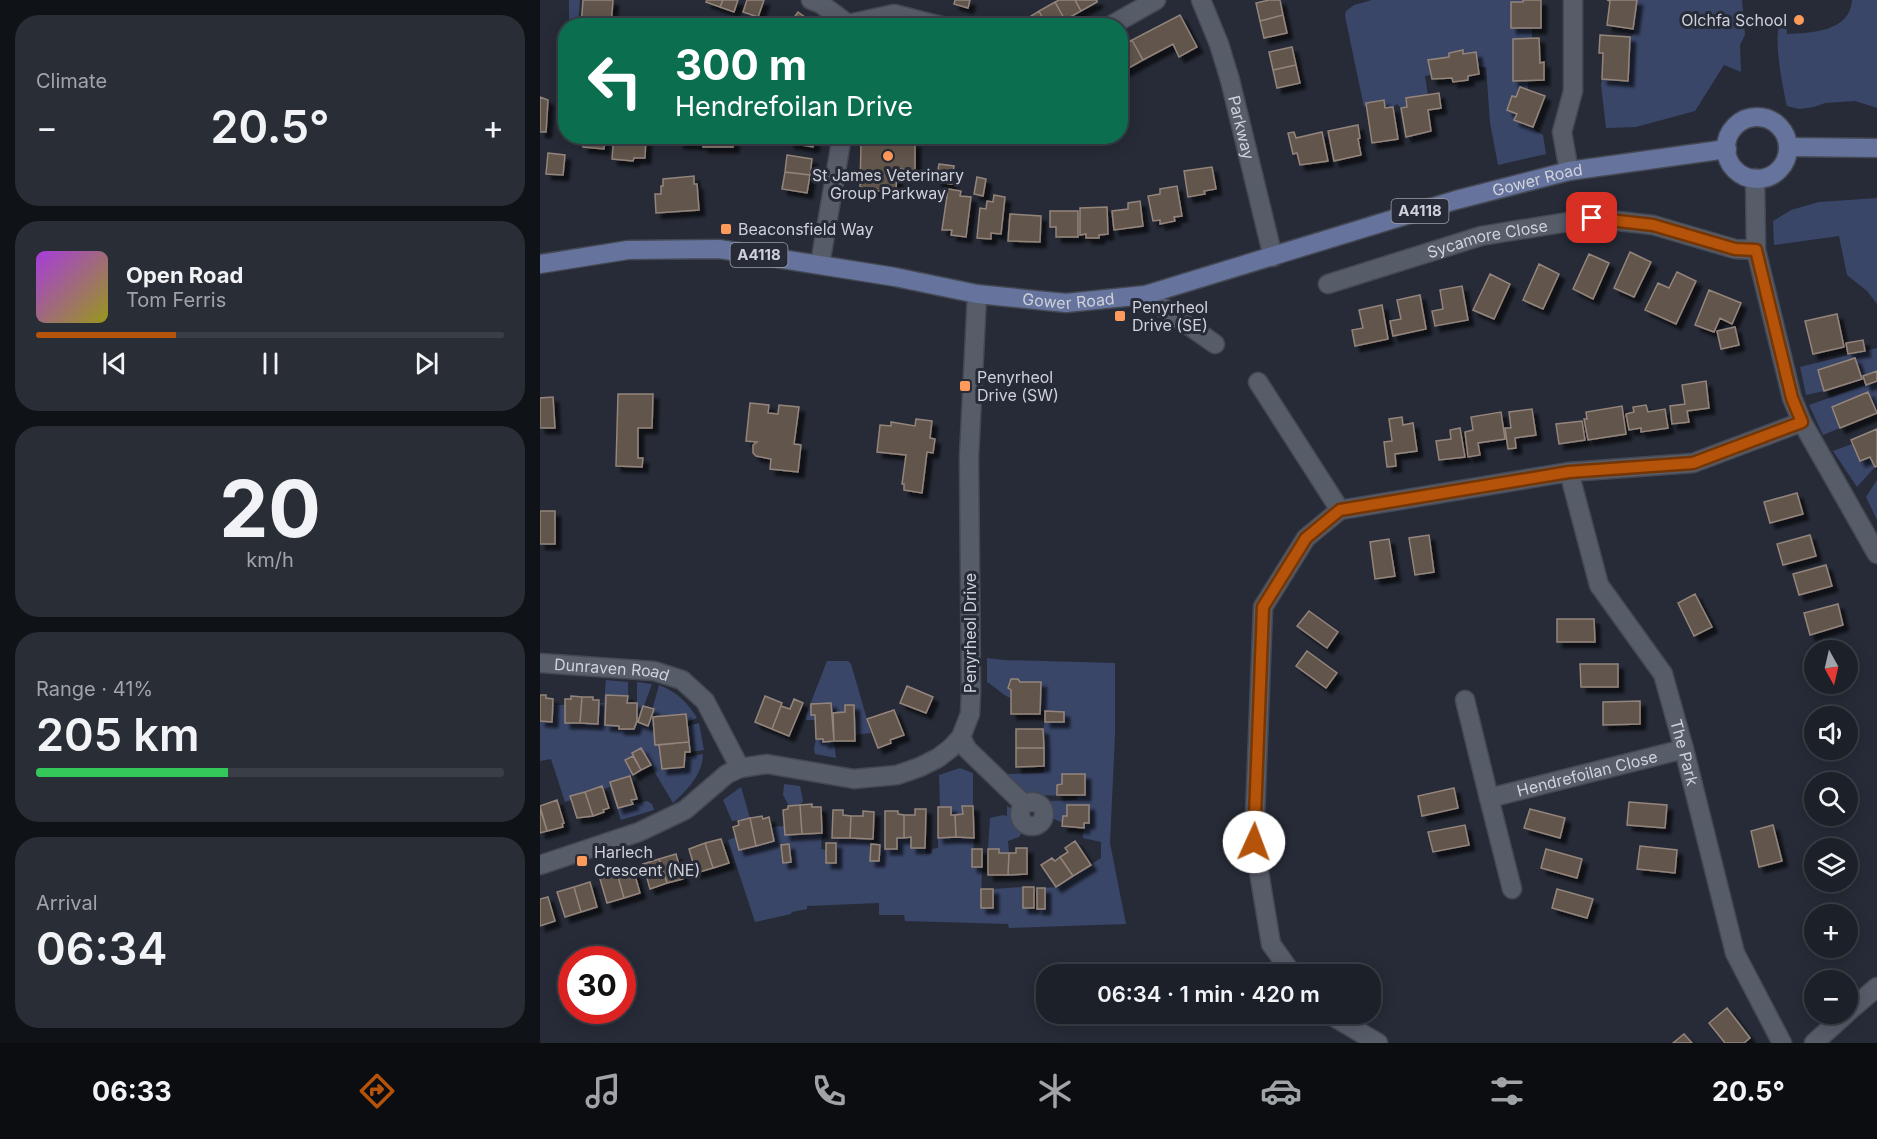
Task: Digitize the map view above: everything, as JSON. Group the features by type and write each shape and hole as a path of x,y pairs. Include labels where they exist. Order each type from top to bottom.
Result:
{"main road":[{"path":"1754,117 1764,118 1778,125 1787,139 1788,147 1787,157 1782,166 1765,178 1744,176 1735,169 1726,149 1731,131 1737,124 1754,117"},
{"path":"1788,147 1877,148"},
{"name":"Gower Road","path":"540,264 628,250 719,249 820,264 977,294 1066,303 1146,296 1456,201 1569,171 1726,149"}],"street":[{"path":"811,0 839,18"},
{"path":"1124,18 1156,0"},
{"name":"Parkway","path":"1201,0 1219,44 1230,80 1273,257"},
{"path":"1569,171 1562,132 1573,91 1573,0"},
{"path":"877,18 894,14 910,18"},
{"path":"820,264 841,144"},
{"path":"1755,178 1756,250 1790,389 1802,422 1877,554"},
{"name":"Sycamore Close","path":"1328,284 1481,236 1592,218 1653,225 1735,249 1756,250"},
{"name":"Penyrheol Drive","path":"740,768 766,764 854,779 897,775 938,758 961,737 970,714 971,690 969,457 977,294"},
{"path":"1146,296 1215,344"},
{"path":"1258,382 1340,510"},
{"path":"1285,964 1271,944 1254,842 1263,607 1306,538 1340,510 1569,472 1693,463 1802,422"},
{"name":"The Park","path":"1569,472 1599,585 1663,674 1735,953 1782,1043"},
{"name":"Dunraven Road","path":"540,663 654,671 681,680 705,701 740,768"},
{"path":"1465,700 1512,889"},
{"path":"961,737 967,749 1024,804"},
{"name":"Hendrefoilan Close","path":"1489,798 1684,749"},
{"path":"540,865 639,832 686,810 728,774 740,768"},
{"path":"1858,1003 1877,987"},
{"path":"1346,1024 1378,1043"},
{"path":"1814,1043 1835,1024"}],"shaded area":[{"path":"569,0 580,0 579,18 569,18"},
{"path":"1372,0 1523,0 1523,2 1511,2 1532,28 1532,38 1513,39 1513,80 1528,81 1528,90 1520,87 1516,97 1512,96 1517,114 1515,120 1533,127 1543,135 1546,154 1498,165 1490,123 1486,67 1478,67 1462,51 1449,53 1449,57 1429,60 1431,75 1425,76 1428,95 1406,98 1407,107 1401,108 1397,104 1385,108 1384,100 1366,103 1364,107 1345,16 1346,11 1354,5"},
{"path":"1637,0 1742,0 1745,35 1740,45 1741,72 1724,65 1695,111 1636,127 1606,128 1602,79 1628,80 1630,37 1635,33 1633,29"},
{"path":"1852,0 1877,0 1877,108 1855,101 1825,103 1799,109 1787,106 1778,52 1780,24 1786,22 1787,34 1828,29 1844,19 1850,11"},
{"path":"1877,198 1877,304 1867,291 1847,275 1839,236 1774,245 1773,221 1791,210 1819,202"},
{"path":"1877,348 1877,371 1863,376 1862,379 1855,358 1818,370 1824,391 1806,395 1800,367"},
{"path":"1877,381 1877,413 1868,392 1832,407 1840,428 1823,435 1809,405"},
{"path":"1852,444 1860,461 1870,457 1875,467 1857,487 1833,451"},
{"path":"1877,480 1877,520 1866,497"},
{"path":"987,658 1115,663 1115,735 1110,843 1126,924 1009,928 1008,924 905,921 904,915 879,915 879,903 807,906 807,909 791,914 755,922 728,840 736,837 739,850 774,841 771,827 784,826 785,835 822,833 821,849 826,850 827,863 836,862 837,838 871,839 870,860 879,861 879,850 897,849 897,838 911,837 911,848 925,848 926,854 938,848 938,838 974,838 972,867 982,867 981,908 993,908 993,889 1023,887 1023,908 1044,909 1045,888 1056,887 1101,858 1101,842 1083,838 1084,823 1089,822 1089,805 1067,805 1067,816 1063,816 1063,823 1052,818 1050,801 1077,800 1077,796 1028,795 1006,774 1044,773 1043,729 1045,722 1064,722 1064,712 1040,711 1040,682 1020,682 1018,679 1011,679 1008,688 1011,690 1011,698 987,682","holes":["1062,774 1085,774 1085,795 1057,795 1057,785 1062,784"]},
{"path":"827,661 848,661 851,664 871,733 855,735 854,705 845,705 845,712 811,715 815,715 815,720 806,720"},
{"path":"606,680 628,682 628,696 606,696 605,725 619,726 620,729 634,729 637,721 637,682 652,684 638,722 648,725 659,685 681,698 697,718 687,722 686,714 653,717 655,745 659,745 662,769 684,767 685,757 703,754 697,775 673,803 641,749 632,753 633,756 625,761 633,775 610,782 618,808 647,801 652,804 654,810 621,820 610,787 603,789 602,786 570,796 571,800 565,802 551,759 540,761 540,721 552,722 553,705 565,705 565,722 598,724 599,703 604,703"},
{"path":"699,723 704,750 690,752 687,726"},
{"path":"816,739 823,739 823,742 834,741 836,758 815,754"},
{"path":"960,768 973,773 973,806 963,806 963,814 951,815 951,807 940,807 939,775"},
{"path":"784,784 800,786 803,801 800,805 789,806 783,795"},
{"path":"741,787 750,818 732,821 723,800"},
{"path":"1007,806 1012,809 1016,825 1024,830 1019,837 1008,841 1009,853 999,853 999,849 988,849 990,818 1007,816"}],"building":[{"path":"583,0 613,0 612,18 582,18"},
{"path":"707,0 723,0 720,7 706,2"},
{"path":"723,0 738,0 734,12 720,7"},
{"path":"747,0 764,0 758,17 743,12"},
{"path":"955,0 970,0 968,8 954,4"},
{"path":"1075,0 1081,11 1064,18 1055,2"},
{"path":"1075,0 1097,0 1097,2 1081,11"},
{"path":"1280,0 1283,15 1260,21 1256,3"},
{"path":"1523,0 1541,0 1541,28 1511,28 1511,2 1523,2"},
{"path":"1607,0 1637,0 1633,29 1607,25 1610,1"},
{"path":"1055,2 1064,18 1043,18 1039,11"},
{"path":"1039,11 1043,18 1028,18"},
{"path":"798,12 806,18 794,18"},
{"path":"1180,15 1197,47 1179,57 1173,44 1143,60 1132,40"},
{"path":"1283,15 1287,33 1264,38 1260,21"},
{"path":"1600,35 1630,37 1628,81 1602,79 1603,53 1599,53"},
{"path":"1539,38 1540,63 1544,62 1544,80 1513,81 1513,39"},
{"path":"1132,40 1143,60 1128,68 1128,42"},
{"path":"1292,47 1296,65 1273,70 1269,52"},
{"path":"1463,50 1463,54 1476,52 1479,74 1468,76 1468,80 1453,82 1452,78 1432,79 1428,60 1449,57 1449,53"},
{"path":"1296,65 1300,83 1277,88 1273,70"},
{"path":"1520,87 1545,96 1533,127 1514,120 1517,114 1507,110 1512,96 1516,97"},
{"path":"1439,93 1441,108 1428,110 1431,131 1406,137 1401,108 1407,107 1406,98"},
{"path":"540,97 548,100 546,132 540,132"},
{"path":"1384,100 1385,108 1393,107 1398,139 1372,143 1366,103"},
{"path":"1358,125 1361,155 1334,161 1328,131"},
{"path":"1294,132 1296,138 1322,132 1328,161 1300,165 1297,153 1293,154 1288,133"},
{"path":"583,144 604,144 604,149 583,147"},
{"path":"613,144 646,144 645,158 634,158 633,161 612,159"},
{"path":"703,144 733,144 733,147 703,147"},
{"path":"795,144 814,144 813,147"},
{"name":"St James Veterinary Group Parkway","path":"861,144 915,144 915,170 897,169 896,191 860,191"},
{"path":"548,153 565,155 563,175 546,174"},
{"path":"787,155 812,159 810,175 785,172"},
{"path":"939,164 954,166 952,184 936,182"},
{"path":"1212,167 1216,189 1188,197 1184,171"},
{"path":"785,172 810,175 807,193 782,189"},
{"path":"694,176 694,184 697,184 699,210 656,213 655,194 661,194 663,179"},
{"path":"977,177 986,179 983,196 974,194"},
{"path":"1177,186 1182,216 1174,217 1175,221 1160,224 1160,220 1153,221 1148,196 1160,194 1160,189"},
{"path":"948,189 961,191 960,196 971,197 966,237 951,235 952,230 942,230"},
{"path":"994,195 1005,197 1001,234 991,233 991,239 977,238 980,208 986,209 987,201 993,202"},
{"path":"1140,201 1143,226 1114,230 1112,211 1128,209 1128,203"},
{"path":"1107,207 1108,234 1099,235 1099,238 1086,238 1086,234 1080,235 1080,208"},
{"path":"1050,211 1078,211 1078,237 1056,237 1056,227 1050,227"},
{"path":"1010,214 1041,216 1040,242 1008,241"},
{"path":"1630,252 1651,262 1634,297 1614,288"},
{"path":"1589,254 1609,263 1593,299 1573,289"},
{"path":"1539,264 1559,274 1543,309 1523,300"},
{"path":"1677,272 1696,281 1676,324 1645,310 1658,283 1669,288"},
{"path":"1490,274 1510,284 1494,319 1473,310"},
{"path":"1462,286 1468,320 1435,326 1432,311 1443,309 1440,290"},
{"path":"1709,290 1741,303 1732,324 1720,318 1714,332 1695,325"},
{"path":"1420,295 1426,329 1393,336 1390,321 1401,319 1397,300"},
{"path":"1382,305 1388,339 1355,346 1352,330 1363,328 1359,310"},
{"path":"1837,314 1844,347 1813,354 1805,321"},
{"path":"1735,327 1739,345 1721,349 1717,331"},
{"path":"1863,340 1865,351 1848,354 1846,343"},
{"path":"1855,358 1862,379 1824,391 1818,370"},
{"path":"1877,371 1877,381 1866,385 1863,376"},
{"path":"1706,381 1709,408 1687,411 1689,422 1672,424 1670,406 1685,404 1682,385"},
{"path":"1868,392 1877,413 1840,428 1832,407"},
{"path":"618,394 653,394 652,428 638,428 638,458 643,458 642,467 616,466"},
{"path":"553,397 555,428 540,428 540,398"},
{"path":"750,403 769,405 768,413 778,414 779,405 799,407 794,444 801,445 798,472 770,469 771,459 756,456 753,453 753,445 757,442 746,441"},
{"path":"1646,405 1648,412 1665,409 1668,428 1641,432 1641,428 1629,430 1626,414 1634,412 1633,407"},
{"path":"1622,406 1626,434 1588,440 1584,419 1587,419 1586,412"},
{"path":"1532,409 1536,435 1515,438 1516,448 1508,449 1505,428 1511,428 1509,412"},
{"path":"1501,412 1505,439 1478,443 1480,455 1468,457 1465,432 1473,430 1471,417"},
{"path":"1402,417 1403,425 1413,423 1417,451 1395,454 1396,466 1387,467 1384,442 1392,441 1389,419"},
{"path":"916,419 932,421 930,438 935,439 933,453 927,452 922,493 904,490 904,484 902,484 906,455 877,452 880,425 891,426 891,422 915,426"},
{"path":"1582,421 1585,440 1559,444 1556,424"},
{"path":"1460,428 1465,457 1439,460 1436,441 1451,439 1450,430"},
{"path":"1877,429 1877,466 1875,467 1870,457 1860,461 1851,440"},
{"path":"1797,493 1803,514 1770,523 1764,502"},
{"path":"540,511 555,511 555,544 540,544"},
{"path":"1429,535 1434,572 1415,575 1409,538"},
{"path":"1810,535 1816,556 1783,565 1777,544"},
{"path":"1389,539 1395,576 1375,579 1370,542"},
{"path":"1826,565 1832,586 1799,595 1793,574"},
{"path":"1695,594 1712,627 1694,636 1678,603"},
{"path":"1838,604 1843,625 1810,635 1804,613"},
{"path":"1309,611 1338,632 1327,648 1297,626"},
{"path":"1557,619 1594,619 1595,642 1557,642"},
{"path":"1307,651 1337,673 1326,688 1296,666"},
{"path":"1580,664 1618,664 1618,687 1581,687"},
{"path":"1011,679 1018,679 1020,682 1041,682 1040,714 1011,714 1011,690 1008,688"},
{"path":"907,686 933,697 926,713 900,703"},
{"path":"540,695 553,699 552,722 540,721"},
{"path":"606,695 628,696 627,703 637,703 637,721 634,729 619,729 619,726 605,725"},
{"path":"571,696 582,697 580,723 565,723 565,699 571,699"},
{"path":"765,696 782,703 772,729 755,722"},
{"path":"582,697 593,697 593,700 599,700 598,724 580,723"},
{"path":"794,699 803,703 789,736 772,729 781,706 790,709"},
{"path":"1640,701 1640,724 1603,725 1603,702"},
{"path":"831,703 834,741 823,742 823,739 816,739 815,715 811,715 811,704"},
{"path":"845,705 854,705 855,741 834,741 833,713 845,712"},
{"path":"643,706 654,709 648,726 638,722"},
{"path":"894,710 904,735 878,748 867,719"},
{"path":"1045,711 1064,712 1064,722 1045,722"},
{"path":"686,714 689,742 655,745 653,717"},
{"path":"1016,729 1043,729 1044,748 1016,748"},
{"path":"689,742 690,752 685,752 684,767 662,769 659,745"},
{"path":"641,748 651,765 641,770 632,753"},
{"path":"1016,748 1044,748 1044,766 1016,767"},
{"path":"633,756 641,770 633,775 625,760"},
{"path":"1062,774 1085,774 1085,795 1057,795 1057,785 1062,784"},
{"path":"630,776 637,799 631,800 633,804 618,808 610,782"},
{"path":"602,786 609,808 593,816 585,792"},
{"path":"1454,788 1458,808 1422,816 1418,796"},
{"path":"585,792 593,816 577,818 570,796"},
{"path":"557,800 564,823 563,827 547,831 540,806"},
{"path":"1629,802 1667,805 1665,828 1627,825"},
{"path":"812,804 812,807 821,807 822,833 802,834 800,805"},
{"path":"800,805 802,834 785,835 783,810 788,809 788,806"},
{"path":"1067,805 1089,805 1089,823 1084,823 1084,828 1062,826 1063,816 1067,816"},
{"path":"962,806 973,806 974,838 956,837 955,815 963,814"},
{"path":"938,807 951,807 951,815 955,815 956,837 938,838"},
{"path":"540,808 547,831 540,833"},
{"path":"915,809 926,809 925,848 911,848 911,837 904,838 904,815 915,815"},
{"path":"1530,809 1565,818 1560,838 1524,828"},
{"path":"833,810 843,810 843,815 851,816 850,838 832,838"},
{"path":"863,811 874,812 873,839 850,838 851,816 863,816"},
{"path":"885,811 898,811 898,814 904,815 904,838 897,838 897,849 885,849"},
{"path":"762,816 763,819 769,817 774,841 756,846 750,818"},
{"path":"750,818 756,846 739,850 733,827 739,825 738,821"},
{"path":"1465,825 1469,845 1433,852 1428,832"},
{"path":"1773,825 1782,861 1759,867 1751,831"},
{"path":"721,839 729,863 713,868 705,843"},
{"path":"1075,841 1091,865 1073,876 1060,857 1068,852 1065,848"},
{"path":"705,843 713,868 696,873 689,849"},
{"path":"826,843 836,843 836,863 826,863"},
{"path":"789,844 791,862 783,863 781,845"},
{"path":"871,844 880,845 879,861 870,861"},
{"path":"1640,846 1677,850 1675,873 1637,869"},
{"path":"1016,848 1027,848 1027,874 1008,875 1009,853 1016,853"},
{"path":"972,849 982,849 982,867 972,867"},
{"path":"988,849 999,849 999,853 1009,853 1008,875 988,875"},
{"path":"1546,849 1582,859 1577,878 1541,868"},
{"path":"676,854 683,879 667,883 659,859"},
{"path":"1060,857 1073,876 1056,887 1041,865 1052,858 1055,861"},
{"path":"659,859 667,883 650,889 643,864"},
{"path":"633,868 640,893 624,898 617,873"},
{"path":"617,873 624,898 607,903 600,879"},
{"path":"590,882 597,907 581,912 574,887"},
{"path":"574,887 581,912 565,917 557,892"},
{"path":"1023,887 1034,887 1034,908 1023,908"},
{"path":"1037,888 1045,888 1045,909 1037,909"},
{"path":"981,889 993,889 993,908 981,908"},
{"path":"1557,889 1593,899 1587,918 1552,908"},
{"path":"548,897 555,921 540,926 540,899"},
{"path":"1727,1008 1750,1038 1744,1043 1725,1043 1709,1023"},
{"path":"1684,1034 1692,1043 1673,1043"}],"place":[{"name":"Olchfa School","path":"1799,20"},
{"name":"St James Veterinary Group Parkway","path":"888,156"},
{"name":"Beaconsfield Way","path":"726,229"},
{"name":"Penyrheol Drive (SE)","path":"1120,316"},
{"name":"Penyrheol Drive (SW)","path":"965,386"},
{"name":"Harlech Crescent (NE)","path":"582,861"}],"route":[{"path":"1254,842 1263,607 1306,538 1340,510 1569,472 1693,463 1802,422 1792,398 1756,250 1735,249 1653,225 1592,218"}]}
